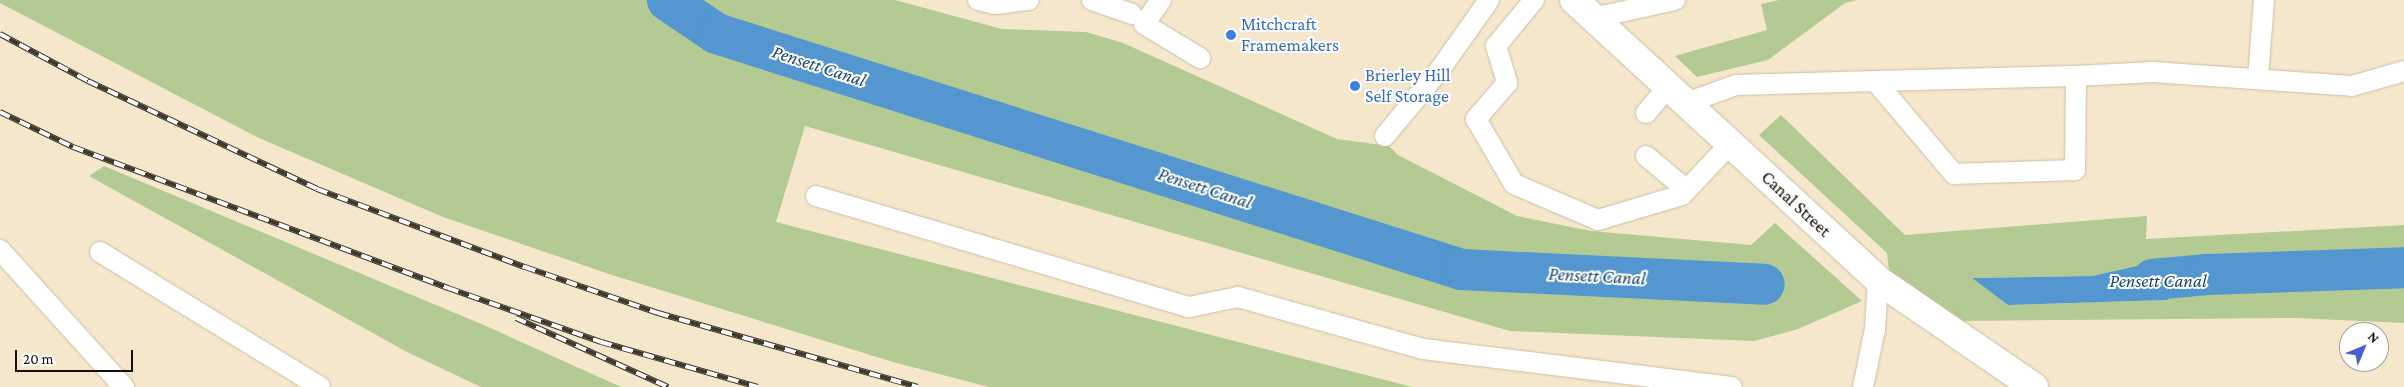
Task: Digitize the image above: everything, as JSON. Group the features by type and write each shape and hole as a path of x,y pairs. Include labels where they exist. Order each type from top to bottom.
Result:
{"street":[{"name":"Canal Street","path":"1583,9 1878,280 2034,387"}],"lane":[{"path":"978,0 994,4 1029,0"},
{"path":"1092,0 1132,14"},
{"path":"1161,0 1144,24 1200,58"},
{"path":"1385,136 1441,68 1488,0"},
{"path":"1534,0 1496,46 1507,83 1476,119 1514,184 1598,220 1682,195 1730,144"},
{"path":"1583,9 1675,0"},
{"path":"2258,79 2264,0"},
{"path":"1646,113 1677,95 1736,85 2076,76 2153,72 2352,86 2404,71"},
{"path":"1875,81 1954,174 2075,170 2076,76"},
{"path":"1646,156 1687,190"},
{"path":"816,196 1189,308 1238,297 1423,349 1732,387"},
{"path":"0,250 124,387"},
{"path":"100,252 320,387"},
{"path":"1863,387 1875,328 1878,280"}],"green space":[{"path":"0,0 895,0 1002,29 1086,32 1123,43 1337,139 1389,146 1398,155 1517,216 1591,231 1751,245 1775,223 1862,301 1798,329 1754,341 1510,331 805,126 776,222 1412,387 989,387 893,362 612,275 443,217 259,138 0,3"},
{"path":"1779,0 1857,0 1845,3 1768,60 1697,77 1675,56 1767,30 1761,4"},
{"path":"1781,115 1905,235 2147,216 2146,239 2404,225 2404,323 2297,318 1957,321 1889,271 1887,253 1759,135","holes":["2159,261 2228,261 2167,300 2008,305 1972,278 2092,276"]},
{"path":"104,166 486,326 621,387 481,387 407,352 89,176"}],"water":[{"name":"Pensett Canal","path":"2229,260 2167,300 2008,305 1972,278 2092,276 2159,261"}],"waterway":[{"name":"Pensett Canal","path":"667,0 716,33 1461,269 1764,284"},
{"name":"Pensett Canal","path":"2152,279 2207,274 2404,267"}],"railway":[{"path":"0,34 88,81 317,189 525,267 658,313 918,387"},
{"path":"0,112 73,147 448,288 601,342 758,387"},
{"path":"516,318 668,387"}],"place":[{"name":"Mitchcraft Framemakers","path":"1231,35"},
{"name":"Brierley Hill Self Storage","path":"1355,86"}]}
